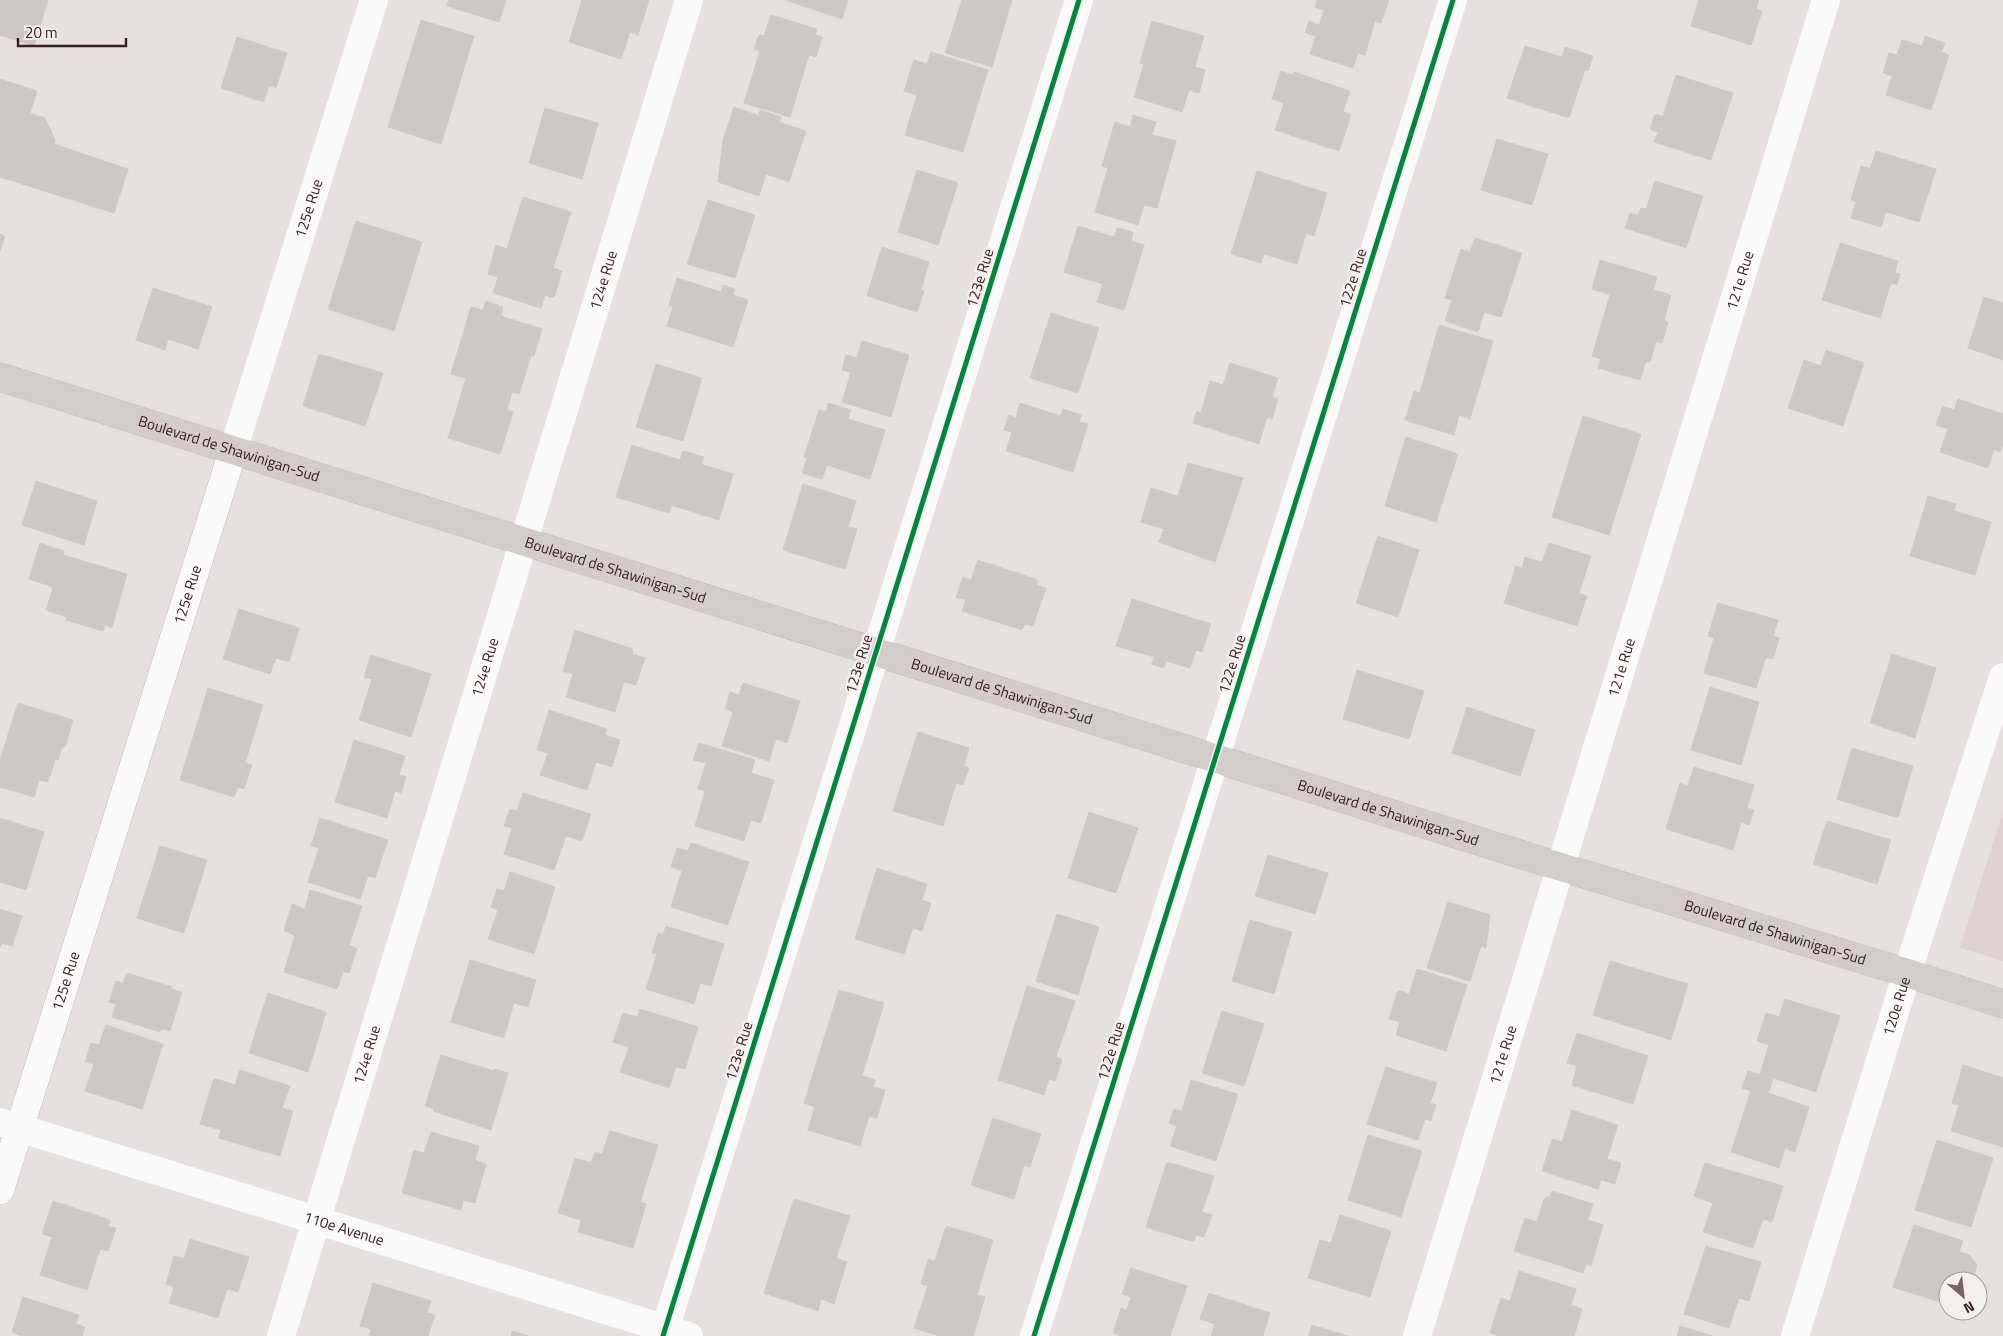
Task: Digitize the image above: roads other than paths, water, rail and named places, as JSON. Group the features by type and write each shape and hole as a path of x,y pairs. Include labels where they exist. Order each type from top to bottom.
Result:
{"main road":[{"name":"Boulevard de Shawinigan-Sud","path":"0,377 1560,867 2003,1004"}],"street":[{"name":"125e Rue","path":"0,1190 10,1125 232,451 374,0"},
{"name":"124e Rue","path":"281,1336 689,0"},
{"name":"123e Rue","path":"672,1334 876,652 1079,0"},
{"name":"122e Rue","path":"1034,1336 1453,0"},
{"name":"121e Rue","path":"1417,1336 1826,0"},
{"name":"120e Rue","path":"1795,1336 1907,973 2003,677"},
{"name":"110e Avenue","path":"10,1125 317,1220 672,1334"}]}
